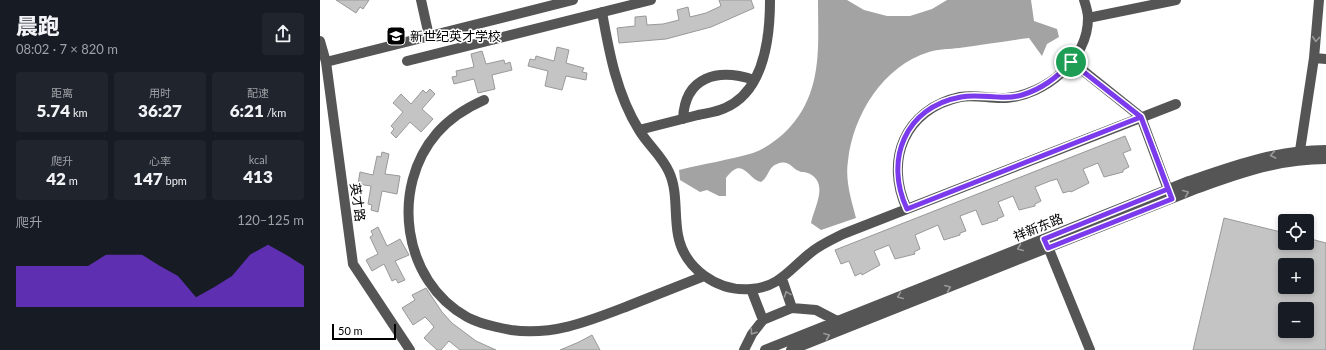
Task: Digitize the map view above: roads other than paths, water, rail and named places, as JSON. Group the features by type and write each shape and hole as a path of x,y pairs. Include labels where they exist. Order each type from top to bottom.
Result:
{"street":[{"path":"421,0 429,36"},
{"path":"326,62 574,0"},
{"path":"407,61 651,0"},
{"path":"639,130 726,108 740,98 760,70 765,53 770,0"},
{"path":"907,209 900,196 897,181 897,166 899,151 905,137 913,125 923,114 936,106 962,97 1005,98 1020,96 1049,83 1071,62 1082,41 1088,18 1084,0"},
{"path":"1088,18 1176,0"},
{"path":"1299,155 1314,58 1319,0"},
{"path":"602,12 616,77 628,109 639,130 669,172 673,185 678,235 683,251 692,265 704,276 718,284 734,289 751,289 767,286 782,279 808,254 831,240 1176,104"},
{"name":"英才路","path":"320,42 326,62 353,264 410,350"},
{"path":"1314,58 1326,59"},
{"path":"1071,62 1141,117 1170,194"},
{"path":"683,119 684,107 688,96 695,86 704,79 729,74 754,80"},
{"path":"484,100 466,108 451,119 437,133 426,148 417,166 411,184 408,203 408,222 411,241 417,260 426,277 452,306 467,317 496,327 534,331 557,330 579,325 704,276"},
{"name":"祥新东路","path":"765,350 837,321 1046,243 1170,194 1249,160 1275,154 1299,155 1326,152"},
{"path":"1046,243 1090,350"},
{"name":"祥新东路","path":"791,350 1046,243"},
{"path":"782,279 792,308"},
{"path":"751,289 763,320"},
{"path":"744,350 752,334 763,320 792,308 816,310 837,321"}],"place":[{"name":"新世纪英才学校","path":"396,36"}]}
